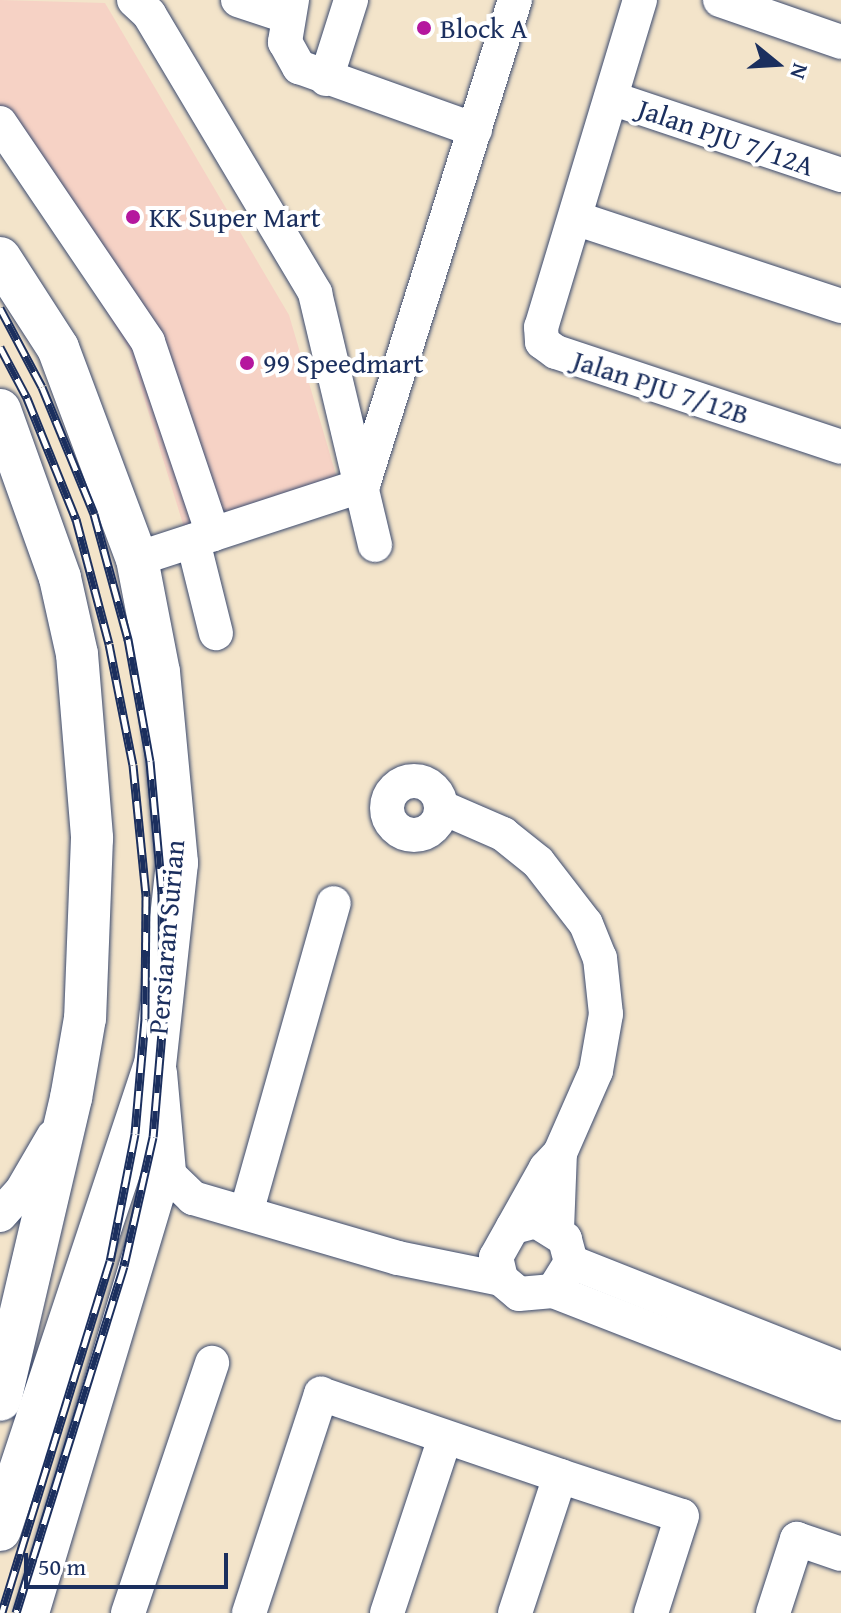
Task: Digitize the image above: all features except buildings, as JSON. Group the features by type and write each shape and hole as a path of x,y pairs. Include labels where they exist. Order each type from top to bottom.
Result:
{"main road":[{"name":"Persiaran Surian","path":"0,258 58,348 137,559 159,672 177,863 155,1064 0,1530"},
{"path":"0,410 60,578 77,654 87,742 91,930 85,1018 71,1098 0,1400"},
{"path":"155,1064 179,1184"}],"street":[{"path":"134,0 149,14 315,293 375,545"},
{"path":"238,0 289,8 290,56 299,67 475,130"},
{"path":"326,79 351,0"},
{"path":"363,485 515,0"},
{"name":"Jalan PJU 7/12B","path":"640,0 541,327 542,342 556,352 841,447"},
{"path":"720,0 841,42"},
{"name":"Jalan PJU 7/12A","path":"611,98 841,175"},
{"path":"0,123 148,342 203,537 216,633"},
{"path":"575,218 841,306"},
{"path":"137,559 363,485"},
{"path":"441,807 503,834 538,862 586,924 600,958 606,1014 596,1071 560,1153 546,1168 513,1227 499,1268"},
{"path":"246,1213 334,903"},
{"path":"0,1215 33,1174 71,1098"},
{"path":"560,1153 557,1230 571,1262 841,1369"},
{"path":"32,1613 155,1215 179,1184 246,1213 398,1258 499,1268 530,1297 553,1291 841,1403"},
{"path":"513,1227 536,1221 557,1230"},
{"path":"553,1291 571,1262"},
{"path":"128,1613 212,1363"},
{"path":"249,1613 321,1394 682,1516 651,1613"},
{"path":"387,1613 445,1438"},
{"path":"515,1613 560,1476"},
{"path":"773,1613 797,1539 841,1554"}],"shaded area":[{"path":"0,0 105,3 289,315 344,502 191,550 129,349 0,140"}],"railway":[{"path":"0,308 42,387 94,514 128,639 150,761 162,893 163,1021 153,1137 124,1266 16,1613"},
{"path":"0,347 27,398 76,519 109,644 133,765 146,896 145,1019 135,1134 110,1261 2,1613"}],"place":[{"name":"Block A","path":"424,28"},
{"name":"KK Super Mart","path":"133,217"},
{"name":"99 Speedmart","path":"247,363"}]}
